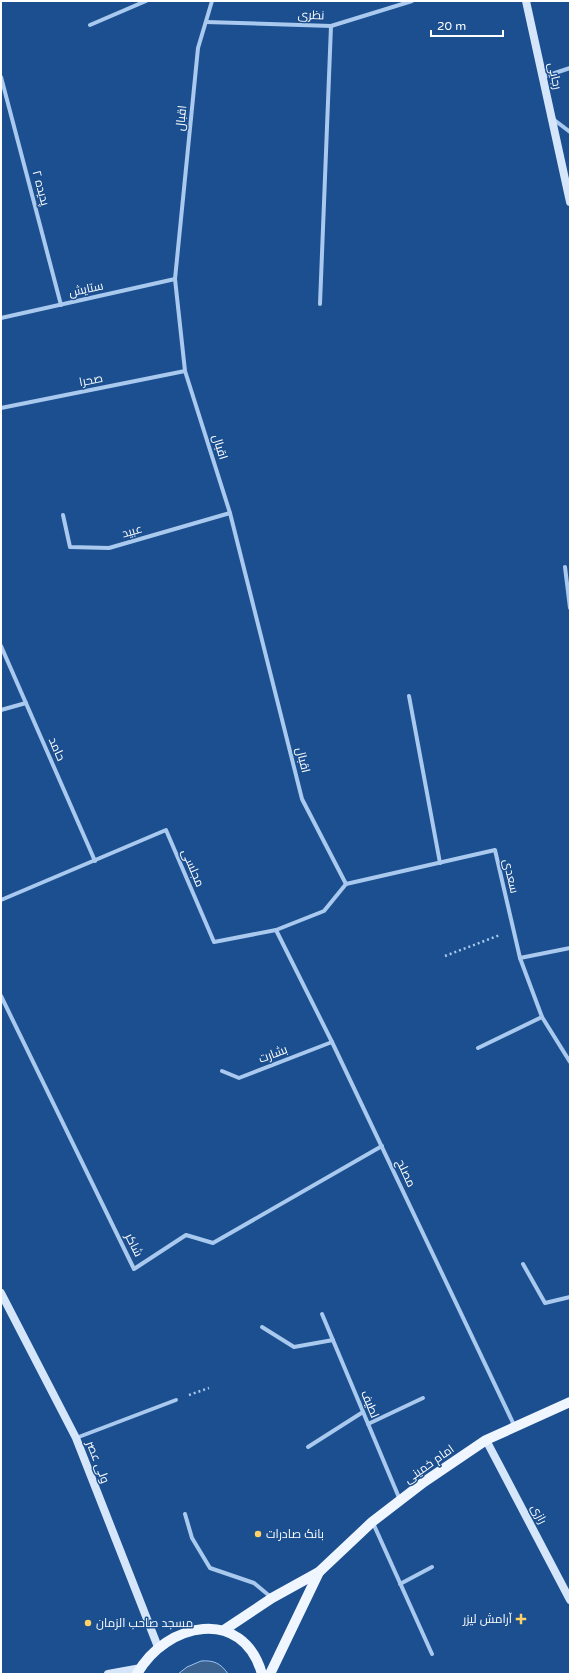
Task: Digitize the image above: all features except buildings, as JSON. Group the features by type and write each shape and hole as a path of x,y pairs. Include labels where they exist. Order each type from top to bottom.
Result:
{"main road":[{"name":"امام خمینی","path":"224,1630 272,1598 318,1572 372,1522 424,1482 486,1440 570,1402"},
{"name":"امام خمینی","path":"270,1674 318,1572"},
{"path":"139,1671 158,1647 181,1633 195,1629 209,1628 224,1630 237,1637 249,1647 258,1660 262,1674"}],"street":[{"path":"90,25 146,1"},
{"name":"نظری","path":"206,22 331,26 412,1"},
{"name":"رجایی","path":"526,1 570,202"},
{"name":"اقبال","path":"210,2 198,48 175,279 185,371 230,513 302,799 346,884"},
{"path":"320,304 331,26"},
{"path":"543,77 570,68"},
{"name":"پدیده ۲","path":"1,77 61,305"},
{"path":"551,118 570,132"},
{"name":"ستایش","path":"1,318 175,279"},
{"name":"صحرا","path":"1,408 185,371"},
{"name":"عبید","path":"63,515 70,547 109,548 230,513"},
{"path":"565,567 570,608"},
{"name":"حامد","path":"1,646 95,860"},
{"path":"409,696 440,863"},
{"path":"1,710 26,703"},
{"name":"مجلسی","path":"1,900 166,830 214,942 276,930 324,911 346,884"},
{"name":"سعدی","path":"346,884 495,850 520,958 542,1017 570,1062"},
{"name":"مصلح","path":"276,930 332,1042 515,1427"},
{"path":"520,958 570,948"},
{"name":"شاکر","path":"1,996 134,1269 186,1235 213,1243 382,1146"},
{"path":"478,1048 542,1017"},
{"name":"بشارت","path":"222,1071 239,1078 332,1042"},
{"path":"523,1264 545,1303 570,1297"},
{"name":"ولی عصر","path":"1,1293 76,1438 158,1647"},
{"name":"لطیف","path":"322,1314 400,1501"},
{"path":"262,1327 294,1347 333,1340"},
{"path":"368,1424 423,1398"},
{"path":"76,1438 176,1400"},
{"path":"308,1447 363,1412"},
{"name":"رازی","path":"486,1440 570,1600"},
{"path":"185,1514 192,1538 210,1568 254,1583 272,1598"},
{"path":"372,1522 432,1654"},
{"path":"400,1584 432,1567"},
{"path":"108,1674 139,1671"}],"path":[{"path":"444,956 513,930"},
{"path":"176,1400 209,1388"}],"water":[{"path":"201,1661 216,1663 223,1667 228,1674 178,1674 187,1667"}],"place":[{"name":"بانک صادرات","path":"258,1534"},
{"name":"آرامش لیزر","path":"521,1619"},
{"name":"مسجد صاحب الزمان","path":"88,1623"}]}
